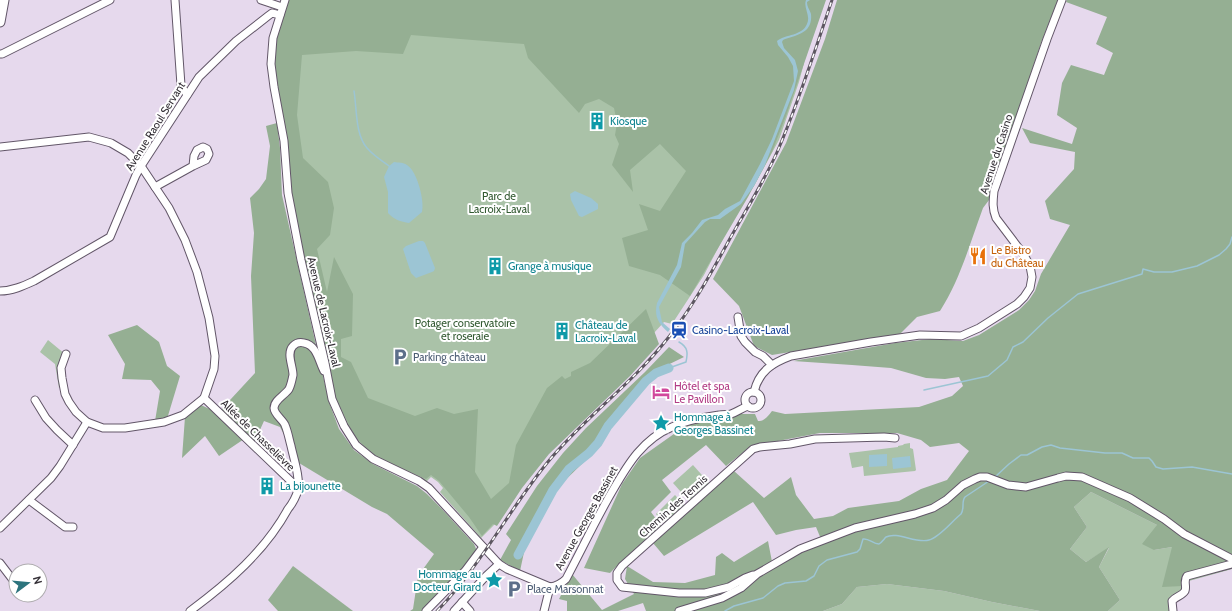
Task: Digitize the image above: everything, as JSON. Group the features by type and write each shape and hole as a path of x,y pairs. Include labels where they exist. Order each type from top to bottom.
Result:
{"main road":[{"path":"0,22 4,0"}],"street":[{"path":"0,54 110,0"},
{"path":"175,0 181,85 187,95"},
{"path":"261,0 284,4"},
{"name":"Avenue du Casino","path":"769,367 779,360 791,356 887,339 920,335 961,336 992,320 1017,304 1024,297 1030,288 1032,277 1030,266 1024,255 996,218 993,211 994,191 1062,0"},
{"name":"Avenue de Lacroix-Laval","path":"284,4 273,38 271,64 284,142 288,193 301,260 327,371 332,399 344,426 356,445 373,459 419,481 429,488 497,562"},
{"name":"Avenue Raoul Servant","path":"0,291 8,291 34,281 110,237 136,175 199,76 236,41 268,16 272,13 280,15"},
{"path":"0,147 89,137 111,143 128,153 141,166 156,187 185,240 197,272 209,318 215,356 214,369 204,398 183,416 164,422 125,428 103,428 87,422 76,412 65,394 61,368 66,354"},
{"path":"156,187 193,166"},
{"path":"738,317 741,336 754,352 763,356 769,367 757,393"},
{"path":"190,611 210,597 242,568 270,537 284,517 295,497 298,488 298,477 286,426 275,411 274,407 276,402 286,392 291,383 293,368 290,350 294,345 301,342 309,344 315,350 324,371 327,371"},
{"path":"757,393 761,399 758,406 752,408 747,404 745,398 747,394 757,393"},
{"name":"Allée de Chasselièvre","path":"204,398 298,488"},
{"path":"35,400 46,418 73,445"},
{"name":"Avenue Georges Bassinet","path":"550,587 556,587 566,579 601,510 634,456 643,446 659,433 679,424 731,414 747,404"},
{"path":"0,528 51,478 87,422"},
{"name":"Chemin des Tennis","path":"757,574 745,578 729,587 705,593 679,593 622,587 617,580 618,573 622,566 753,449 815,439 895,438"},
{"path":"680,611 722,598 741,588 757,574 800,549 855,528 915,514 933,508 942,503 968,482 986,477 1013,486 1026,488 1066,476 1082,477 1130,498 1164,519 1184,534 1232,559"},
{"path":"29,500 65,527 73,527"},
{"path":"426,611 465,571 483,547"},
{"path":"454,611 466,595 497,562 507,569 550,587 544,611"},
{"path":"0,563 8,574"},
{"path":"1172,611 1172,601 1175,597 1183,594 1186,589 1184,579 1187,576 1232,564"},
{"path":"462,602 470,611"}],"green space":[{"path":"288,0 826,0 772,152 748,197 690,296 660,275 629,266 622,238 648,230 639,204 660,211 686,171 660,144 630,170 633,192 612,165 619,144 615,135 617,123 614,108 599,99 585,104 579,113 528,58 524,44 411,35 403,54 356,51 302,55 297,115 303,158 328,182 334,208 330,235 317,249 327,292 334,257 353,294 352,336 341,339 341,357 351,362 368,398 415,416 437,408 454,414 478,409 475,472 491,499 509,483 516,445 547,388 562,376 565,379 571,376 571,372 590,363 646,309 659,344 630,376 549,454 522,488 497,526 493,524 482,536 469,517 439,481 431,475 426,479 374,456 354,435 336,399 288,183 273,62 274,44"},
{"name":"Parc de Lacroix-Laval","path":"289,0 804,63 779,140 754,186 741,204 704,275 672,324 664,322 514,486 494,525 481,538 440,492 443,488 438,482 431,477 426,482 374,456 363,447 353,436 335,399 300,239 275,51 276,41"},
{"path":"837,0 1058,0 1041,43 989,200 983,208 959,274 940,311 917,317 900,334 772,355 754,346 739,306 713,279 786,143 825,39"},
{"path":"1067,0 1232,0 1232,569 1185,582 1183,586 1162,587 1172,547 1154,550 1142,544 1157,525 1091,492 1074,507 1087,527 1070,549 1086,562 1109,547 1099,567 1120,600 1108,611 1040,611 944,591 887,584 857,587 842,604 823,611 646,611 643,603 618,611 567,611 567,601 559,599 572,574 602,610 634,594 625,579 627,566 653,582 685,583 715,575 716,557 722,553 734,562 768,541 773,567 800,551 823,544 816,527 776,535 753,502 664,556 653,543 734,471 764,498 791,477 796,495 814,519 833,516 848,508 899,501 921,489 947,480 969,451 959,443 930,447 921,440 897,433 820,433 751,446 726,466 706,445 662,480 671,492 651,512 662,527 626,557 610,573 584,568 622,484 640,458 688,424 736,414 755,414 758,421 760,421 766,418 772,411 785,414 919,407 952,396 963,386 959,377 945,379 926,378 891,368 793,361 895,343 931,339 963,341 979,335 1019,310 1029,300 1035,291 1041,274 1070,225 1050,219 1045,201 1074,169 1075,152 1030,143 1022,128 1072,144 1077,128 1057,115 1062,83 1071,65 1104,75 1113,53 1096,44 1107,17 1066,2"},
{"path":"277,123 280,148 282,195 329,402 339,429 354,450 373,464 417,486 427,494 474,544 477,551 456,577 422,611 410,611 413,609 418,576 434,554 387,514 372,507 299,463 280,427 264,421 254,443 247,437 219,456 205,436 182,458 185,417 201,405 218,413 255,373 251,276 254,233 250,198 266,179 270,146 266,126"},
{"path":"137,325 159,342 167,366 180,376 167,419 155,421 160,391 151,380 122,379 125,364 108,335"},
{"path":"48,340 65,354 62,386 59,388 55,364 40,352"},
{"path":"669,347 684,357 647,375 605,428 590,456 552,493 526,543 520,571 500,560 511,540 506,534 537,486 563,453 586,428"},
{"path":"910,443 910,448 913,449 915,471 864,476 863,466 852,468 849,453 898,447"},
{"path":"693,465 709,483 689,501 673,483"},
{"path":"1091,492 1157,525 1154,550 1172,547 1183,586 1186,589 1175,597 1173,611 1108,611 1120,600 1099,567 1109,548 1086,562 1070,549 1087,527 1074,507"},
{"path":"675,495 685,506 665,524 656,514"},
{"path":"293,566 353,611 278,611 268,600"},
{"path":"887,584 944,591 1040,611 823,611 842,604 857,587"}],"water":[{"path":"806,0 810,0 807,2 811,14 809,26 803,33 783,40 782,42 784,48 795,60 798,71 794,90 765,165 754,186 741,204 720,219 710,219 705,222 685,244 681,267 659,307 662,322 670,329 668,332 658,319 656,308 657,303 677,265 682,243 702,220 718,215 725,209 740,201 772,139 794,81 793,66 778,45 777,41 798,33 805,28 808,21 805,6"},
{"path":"394,162 404,163 411,168 417,180 421,194 423,207 422,212 409,223 397,220 388,213 388,192 384,177 389,166"},
{"path":"575,191 591,198 598,204 598,209 582,217 579,216 571,200 570,194"},
{"path":"423,241 425,243 435,268 434,271 416,278 411,273 403,249 406,246"},
{"path":"887,454 887,466 869,467 869,455"},
{"path":"910,456 911,467 893,469 892,458"}],"waterway":[{"path":"354,91 360,136 367,148 389,166"},
{"path":"924,390 988,376 1007,360 1013,347 1023,342 1048,318 1078,294 1142,274 1143,269 1154,272 1172,272 1197,266 1219,255 1230,244 1232,237"},
{"path":"669,368 686,362 687,350 679,342"},
{"path":"518,555 553,490 569,469 589,453 598,443 608,426 646,381 656,373 669,368"},
{"path":"995,477 1021,455 1027,455 1042,447 1051,445 1060,448 1105,453 1122,453 1133,458 1149,458 1156,467 1163,469 1192,467 1232,474"},
{"path":"725,611 734,606 763,598 778,586 785,583 806,581 814,576 819,566 827,560 857,552 860,549 863,539 879,544 886,537 890,536 924,541 929,540 942,532 961,514 965,497 989,481"}],"railway":[{"path":"437,611 467,576 519,500 547,463 576,431 624,386 654,355 692,304 760,186 778,150 800,94 832,0"}],"place":[{"name":"Kiosque","path":"597,121"},
{"name":"Le Bistro du Château","path":"978,256"},
{"name":"Grange à musique","path":"495,266"},
{"name":"Casino-Lacroix-Laval","path":"679,330"},
{"name":"Château de Lacroix-Laval","path":"562,331"},
{"name":"Parking château","path":"400,357"},
{"name":"Hôtel et spa Le Pavillon","path":"661,392"},
{"name":"Hommage à Georges Bassinet","path":"661,423"},
{"name":"La bijounette","path":"267,486"},
{"name":"Hommage au Docteur Girard","path":"494,580"},
{"name":"Place Marsonnat","path":"514,589"}],"park label":[{"name":"Potager conservatoire et roseraie","path":"465,329"}]}
